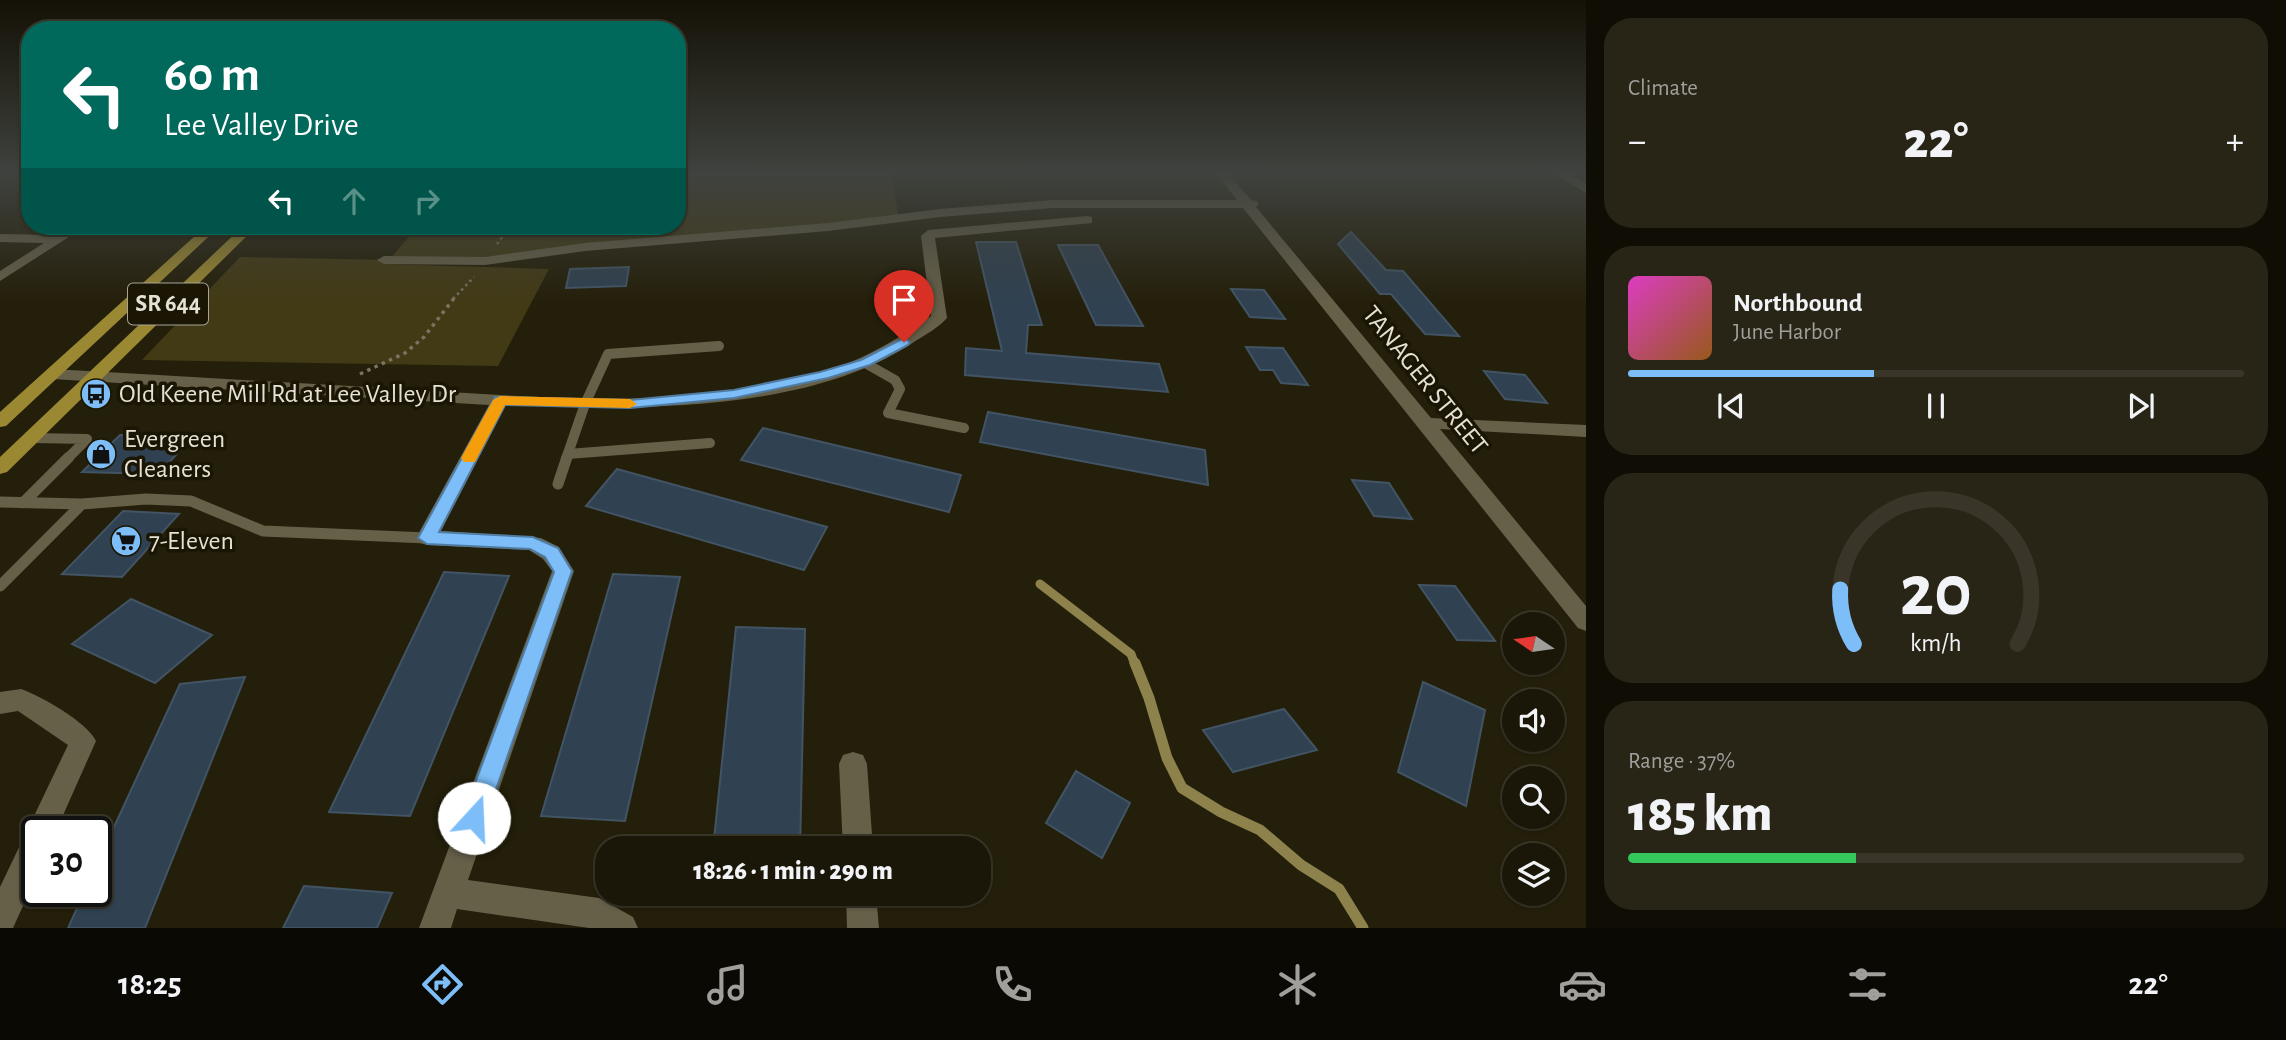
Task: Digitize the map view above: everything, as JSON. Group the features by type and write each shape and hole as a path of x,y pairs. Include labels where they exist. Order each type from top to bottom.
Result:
{"main road":[{"name":"SR 644","path":"0,422 203,235"},
{"name":"SR 644","path":"0,468 241,235"}],"street":[{"path":"384,260 485,261 585,247 828,227 914,216"},
{"name":"TANAGER STREET","path":"1260,216 1586,622"},
{"path":"52,374 585,404 630,404 734,394 802,382 865,362 923,332 939,318 928,236 933,233 1087,220"},
{"path":"0,277 65,235"},
{"path":"0,238 59,239"},
{"path":"435,928 563,571 551,553 533,543 427,538 500,400"},
{"path":"1426,423 1586,430"},
{"path":"0,703 21,700 83,741 48,816"},
{"path":"853,764 857,836"},
{"path":"0,921 21,876"},
{"path":"448,892 599,914 622,928"},
{"path":"862,906 863,928"}],"lane":[{"path":"558,484 585,404 608,354 719,346"},
{"path":"865,362 895,380 900,389 888,414 964,428"},
{"path":"23,503 87,439 32,438"},
{"path":"568,454 710,443"},
{"path":"0,502 82,504 146,499 191,501 262,531 427,538"},
{"path":"0,586 82,504"}],"path":[{"path":"328,389 405,353 424,337 485,261"}],"shaded area":[{"path":"686,216 898,216 899,221 561,247 495,262 389,260 410,235 686,235"},
{"path":"240,257 389,260 384,264 549,269 498,366 142,360"}],"building":[{"path":"1351,232 1386,270 1403,271 1459,336 1425,334 1391,294 1380,294 1338,244"},
{"path":"976,242 1016,242 1042,325 1028,325 1026,353 1159,364 1168,392 965,375 966,348 1002,351"},
{"path":"1058,245 1098,245 1143,326 1096,325"},
{"path":"629,267 626,286 566,288 570,269"},
{"path":"1231,289 1264,290 1285,319 1250,317"},
{"path":"1246,347 1283,348 1308,385 1281,383 1273,370 1260,370"},
{"path":"1484,371 1525,375 1547,403 1505,399"},
{"path":"988,412 1205,450 1208,485 980,442"},
{"path":"763,428 961,475 949,512 741,460"},
{"path":"120,435 193,437 158,474 82,472"},
{"path":"617,469 827,527 804,570 586,506"},
{"path":"1352,480 1389,483 1412,519 1374,516"},
{"path":"123,511 179,514 122,577 62,574"},
{"path":"444,572 509,576 410,816 329,812"},
{"path":"613,574 680,577 625,821 541,816"},
{"path":"1419,585 1455,586 1495,641 1457,640"},
{"path":"131,599 212,635 155,683 72,644"},
{"path":"736,627 805,629 800,836 714,836"},
{"path":"245,677 145,928 68,928 78,907 112,907 112,831 180,684"},
{"path":"1423,682 1485,710 1466,806 1398,772"},
{"path":"1284,709 1317,750 1233,772 1203,730"},
{"path":"1076,771 1130,803 1102,858 1046,823"},
{"path":"304,886 392,893 377,928 283,928"}],"waterway":[{"path":"1040,584 1131,654 1135,665"},
{"path":"1135,663 1167,758 1182,788 1221,812 1260,830 1301,865 1339,889 1363,928"}],"slow traffic":[{"path":"469,458 500,400 630,404"}],"place":[{"name":"Old Keene Mill Rd at Lee Valley Dr","path":"96,394"},
{"name":"Evergreen Cleaners","path":"101,454"},
{"name":"7-Eleven","path":"126,541"}],"route":[{"path":"474,818 563,571 551,553 533,543 427,538 500,400 630,404 734,394 802,382 865,362 904,342"}]}
